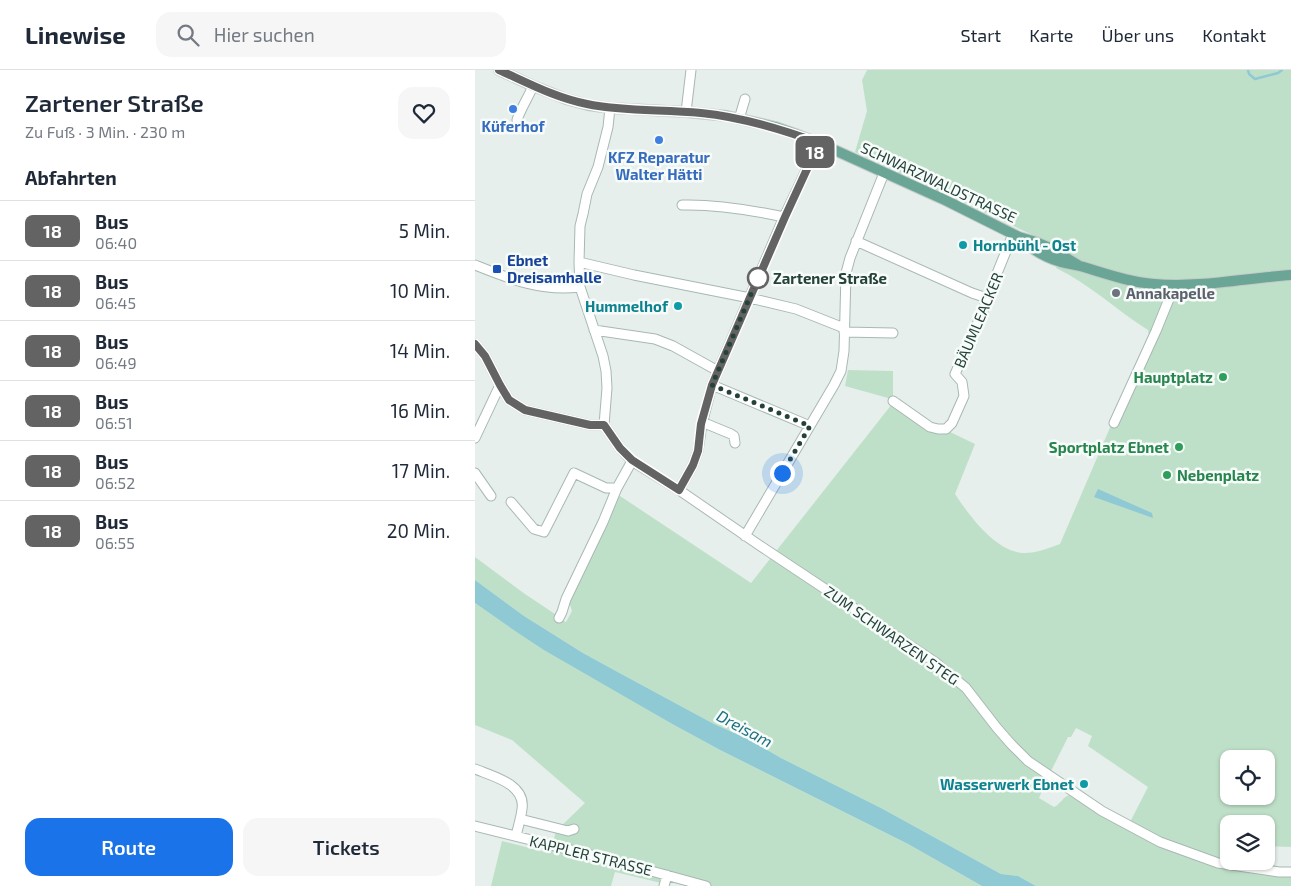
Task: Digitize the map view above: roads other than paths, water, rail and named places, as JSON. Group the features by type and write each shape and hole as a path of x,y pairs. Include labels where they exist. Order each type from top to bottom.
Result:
{"main road":[{"name":"SCHWARZWALDSTRASSE","path":"499,70 566,99 588,104 610,108 727,116 775,127 819,143 945,200 1016,236 1044,255 1108,275 1139,282 1172,285 1206,284 1291,275"}],"street":[{"path":"686,112 691,70"},
{"path":"517,120 521,107 527,100 533,86"},
{"path":"739,119 745,99"},
{"path":"475,344 485,356 509,400 525,410 590,425 604,425 607,388 606,371 603,356 580,287 579,262 581,226 587,194 598,167 610,108"},
{"path":"679,490 693,465 698,451 702,422 712,385 819,143"},
{"path":"745,536 841,371 844,351 845,274 884,173"},
{"path":"682,206 700,204 750,210 785,217"},
{"name":"BÄUMLEACKER","path":"893,401 930,427 946,429 952,423 964,396 962,382 955,374 1016,236"},
{"path":"856,242 987,298"},
{"path":"579,262 795,309 844,330 893,333"},
{"path":"475,265 518,282 563,289 580,287"},
{"path":"1114,424 1156,330 1171,294 1172,285"},
{"path":"594,330 655,339 673,346 718,371"},
{"path":"475,438 500,385"},
{"path":"712,385 810,426"},
{"path":"702,422 731,434 734,436 735,443"},
{"name":"ZUM SCHWARZEN STEG","path":"604,425 620,448 632,460 935,662 965,688 997,728 1028,761 1102,811 1160,842 1218,862 1279,872 1291,872"},
{"path":"559,618 617,488 632,460"},
{"path":"475,473 491,496"},
{"path":"511,502 534,529 544,532 574,473 605,488 617,488"},
{"path":"475,768 509,784 521,796 523,808 515,836"},
{"path":"519,819 568,831 574,829"},
{"name":"KAPPLER STRASSE","path":"475,826 706,886"},
{"path":"664,886 667,875"}],"water":[{"path":"1098,489 1152,513 1153,518 1094,497"},
{"name":"Dreisam","path":"475,580 524,616 614,670 714,724 750,740 781,758 881,808 1001,874 1018,876 1036,886 982,886 908,844 674,725 544,650 475,603"}],"waterway":[{"path":"1248,70 1249,74 1255,79 1278,73 1282,70"}],"place":[{"name":"Küferhof","path":"513,109"},
{"name":"KFZ Reparatur Walter Hätti","path":"659,140"},
{"name":"Hornbühl - Ost","path":"963,245"},
{"name":"Ebnet Dreisamhalle","path":"497,269"},
{"name":"Zartener Straße","path":"758,278"},
{"name":"Annakapelle","path":"1116,293"},
{"name":"Hummelhof","path":"678,306"},
{"name":"Hauptplatz","path":"1223,377"},
{"name":"Sportplatz Ebnet","path":"1179,447"},
{"name":"Nebenplatz","path":"1167,475"},
{"name":"Wasserwerk Ebnet","path":"1084,784"}]}
